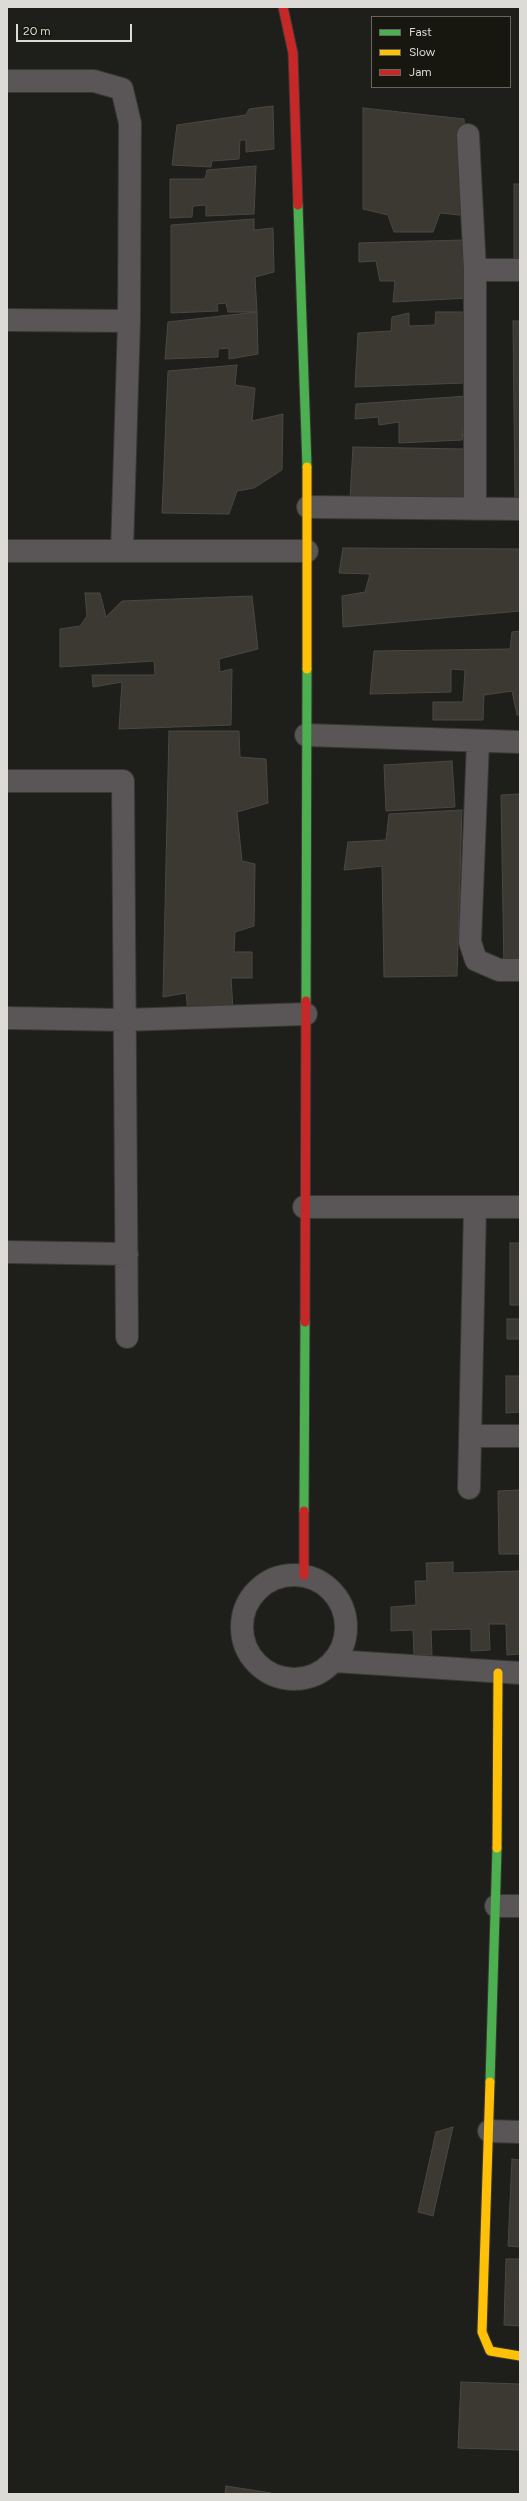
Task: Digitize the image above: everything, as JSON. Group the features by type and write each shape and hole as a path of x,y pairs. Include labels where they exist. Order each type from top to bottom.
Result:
{"street":[{"path":"283,7 293,53 308,507 304,1207 304,1575"},
{"path":"7,81 94,81 122,89 130,123 129,321 122,551"},
{"path":"468,135 475,270 475,509"},
{"path":"475,270 520,270"},
{"path":"7,320 129,321"},
{"path":"308,507 520,510"},
{"path":"7,550 307,550"},
{"path":"306,735 478,742 520,742"},
{"path":"478,742 470,942 476,960 499,970 520,970"},
{"path":"7,781 123,781 127,1336"},
{"path":"7,1018 124,1020 306,1014"},
{"path":"304,1207 520,1207"},
{"path":"469,1488 475,1207"},
{"path":"7,1252 127,1254"},
{"path":"470,1436 520,1436"},
{"path":"284,1574 304,1575 329,1586 344,1609 346,1637 334,1661 318,1674 299,1680 279,1678 261,1669 248,1654 242,1635 242,1614 251,1596 265,1582 284,1574"},
{"path":"334,1661 498,1673 520,1673"},
{"path":"498,1673 496,1906 482,2332 490,2351 520,2356"},
{"path":"496,1906 520,1906"},
{"path":"489,2131 520,2132"}],"building":[{"path":"273,106 274,149 246,152 246,140 240,140 239,159 212,161 211,167 172,165 177,125 246,115 249,109"},
{"path":"363,108 464,119 469,216 440,213 433,232 394,232 388,215 363,209"},
{"path":"256,166 254,214 206,216 206,205 193,206 192,217 170,218 170,179 205,179 207,170"},
{"path":"514,184 520,184 520,260 514,260"},
{"path":"254,219 254,230 273,228 274,272 255,277 257,312 228,312 226,303 217,304 218,311 171,313 171,225"},
{"path":"463,240 469,298 393,302 395,281 380,281 376,261 359,262 359,243"},
{"path":"257,312 258,354 229,359 229,348 218,349 218,357 165,359 168,322"},
{"path":"436,312 470,312 464,383 355,387 358,333 391,331 392,317 409,313 409,326 435,325"},
{"path":"513,321 520,321 520,503 515,503"},
{"path":"237,365 235,385 255,388 252,421 283,414 282,470 254,488 237,491 229,514 162,513 168,371"},
{"path":"466,396 462,440 399,443 399,422 379,425 378,417 355,419 356,404"},
{"path":"353,447 463,449 468,502 350,498"},
{"path":"343,548 520,549 520,611 343,627 342,596 365,592 370,574 339,573"},
{"path":"85,593 100,593 106,617 122,601 252,596 258,649 219,659 220,672 232,669 231,725 119,729 122,682 93,687 92,675 155,675 154,661 60,667 60,629 80,626 87,616"},
{"path":"520,631 520,715 517,715 512,691 484,695 483,720 433,720 433,702 463,702 465,670 451,669 451,692 370,694 374,651 510,649 512,632"},
{"path":"169,731 239,731 240,757 266,759 268,803 237,812 242,861 255,864 254,926 235,932 234,952 252,952 252,978 231,978 233,1009 188,1013 186,993 163,997"},
{"path":"452,761 455,807 386,811 384,765"},
{"path":"520,794 520,968 504,969 501,795"},
{"path":"462,810 457,976 384,977 382,866 344,870 348,842 386,840 389,814"},
{"path":"510,1243 520,1243 520,1305 510,1305"},
{"path":"507,1319 520,1319 520,1339 507,1339"},
{"path":"506,1376 520,1376 520,1412 506,1413"},
{"path":"520,1490 520,1554 499,1554 498,1491"},
{"path":"453,1562 453,1573 520,1571 520,1654 507,1655 506,1624 489,1624 490,1650 471,1651 471,1629 431,1630 432,1655 414,1655 413,1630 391,1631 391,1607 416,1605 415,1581 427,1581 426,1563"},
{"path":"453,2127 433,2216 418,2212 436,2132"},
{"path":"512,2159 520,2160 520,2247 508,2246"},
{"path":"506,2259 520,2259 520,2326 504,2325"},
{"path":"461,2382 520,2384 520,2450 458,2448"},
{"path":"226,2486 271,2493 271,2494 225,2494"}],"traffic: fast":[{"path":"298,205 307,467"},
{"path":"306,1001 307,669"},
{"path":"304,1511 305,1322"},
{"path":"490,2082 497,1848"}],"traffic: slow":[{"path":"307,467 307,669"},
{"path":"497,1848 498,1673"},
{"path":"490,2082 482,2332 490,2351 520,2356"}],"traffic: jam":[{"path":"283,7 293,53 298,205"},
{"path":"305,1322 306,1001"},
{"path":"304,1511 304,1575"}]}
